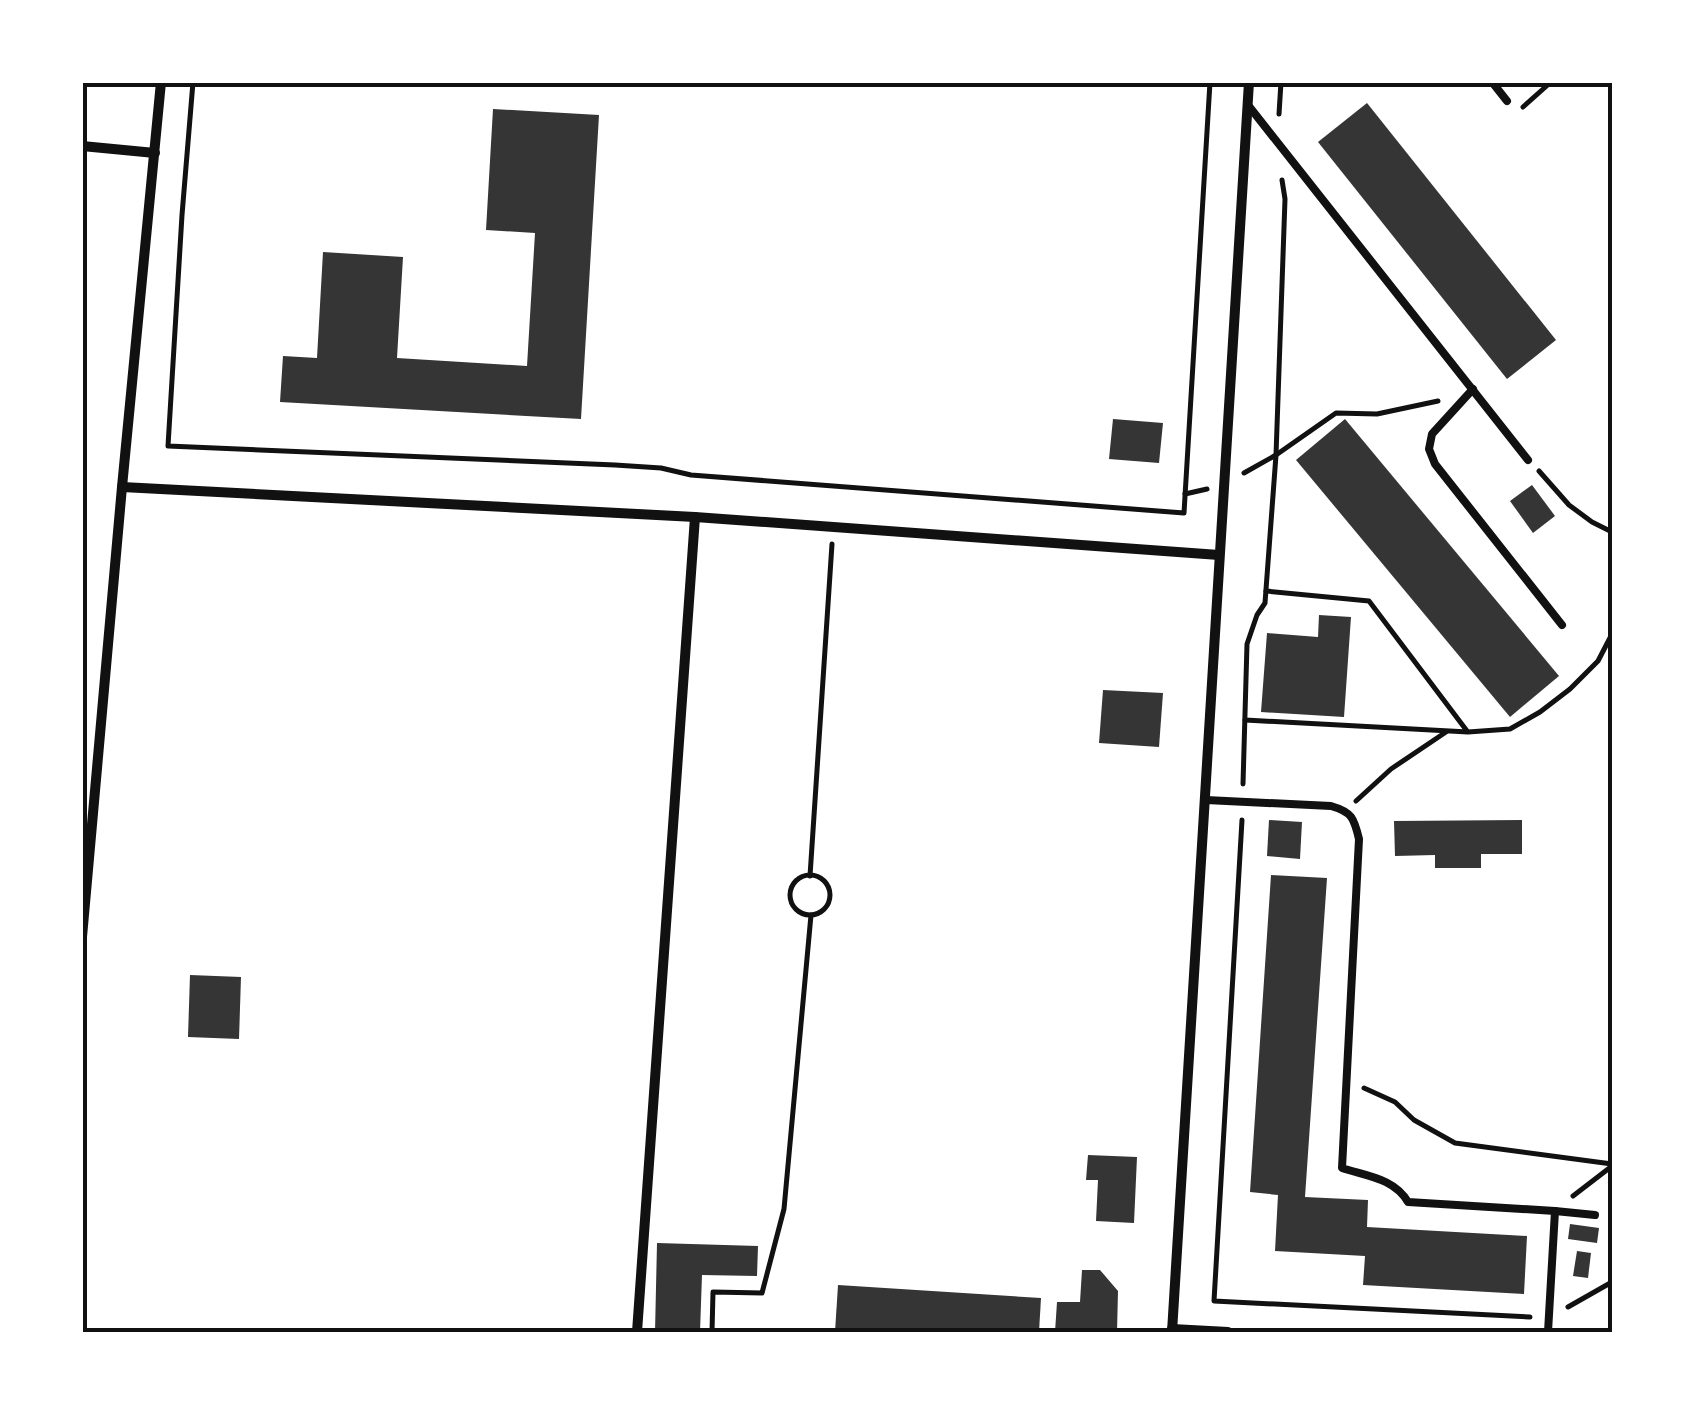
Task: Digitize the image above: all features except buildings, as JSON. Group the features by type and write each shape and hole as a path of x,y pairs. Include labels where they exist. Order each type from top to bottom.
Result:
{"street":[{"path":"82,936 161,82"},
{"path":"1228,1332 1172,1331 1249,82"},
{"path":"82,146 155,154"},
{"path":"122,488 695,517 1219,555"},
{"path":"637,1332 695,517"}],"lane":[{"path":"1492,82 1507,101"},
{"path":"1248,105 1528,460"},
{"path":"1472,389 1432,434 1429,450 1435,464 1562,625"},
{"path":"1206,800 1331,806 1347,811 1356,822 1360,839 1342,1168 1388,1182 1401,1190 1408,1202 1595,1214"},
{"path":"1548,1332 1556,1211"}],"path":[{"path":"194,82 168,446 615,465 747,480 1184,513 1210,82"},
{"path":"1277,142 1281,82"},
{"path":"1507,101 1524,107 1552,82"},
{"path":"1282,180 1285,199 1276,455 1265,603 1247,644 1243,802 1214,1302 1549,1318 1612,1282"},
{"path":"1276,455 1336,412 1376,414 1437,400 1460,402"},
{"path":"1528,460 1569,504 1612,532"},
{"path":"810,876 833,527"},
{"path":"1266,592 1369,601 1468,732"},
{"path":"1245,720 1468,732 1510,729 1570,690 1598,661 1612,634"},
{"path":"1367,788 1449,731"},
{"path":"810,876 823,880 829,892 827,905 810,915 794,907 790,895 798,879 810,876"},
{"path":"712,1332 712,1292 762,1293 784,1209 810,915"},
{"path":"1346,1085 1370,1088 1455,1143 1612,1165"},
{"path":"1556,1211 1612,1165"}]}
